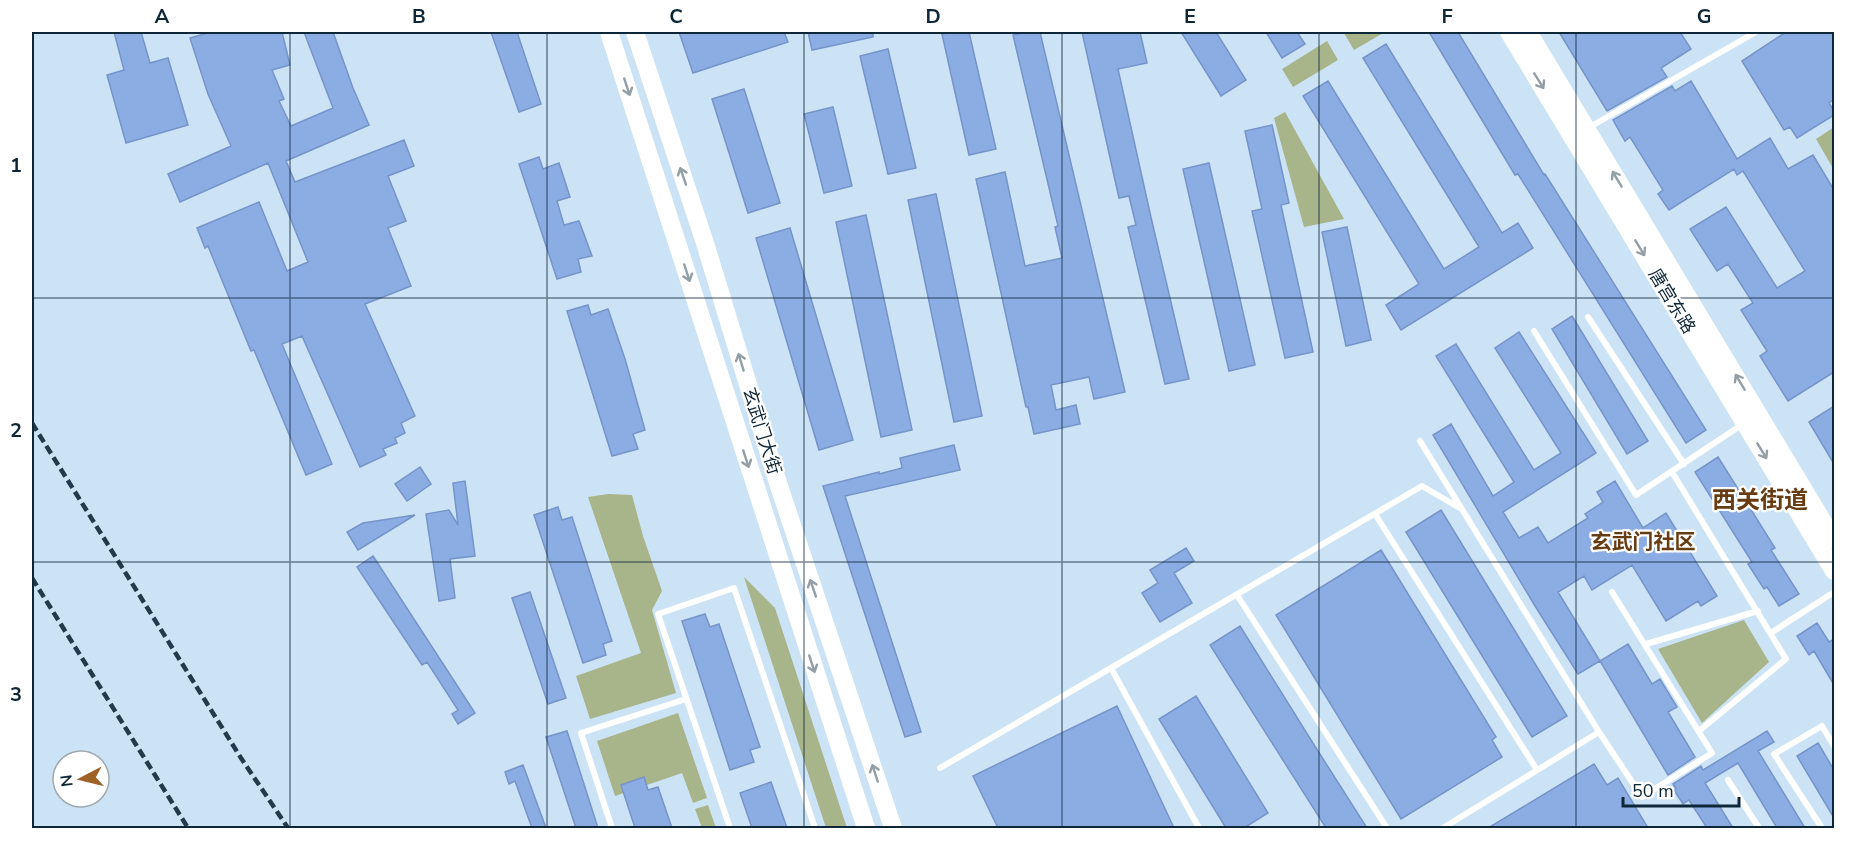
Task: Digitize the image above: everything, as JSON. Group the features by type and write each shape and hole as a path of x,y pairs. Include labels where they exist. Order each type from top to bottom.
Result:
{"main road":[{"name":"玄武门大街","path":"609,32 866,828"},
{"name":"玄武门大街","path":"635,32 705,243 778,483 893,828"},
{"name":"唐宫东路","path":"1509,32 1834,571"},
{"name":"唐宫东路","path":"1528,32 1834,540"}],"lane":[{"path":"1587,128 1756,32"},
{"path":"1588,316 1684,464"},
{"path":"1534,331 1636,495 1745,423"},
{"path":"1419,441 1599,732 1642,797 1712,753 1612,592"},
{"path":"1672,472 1786,658 1699,731"},
{"path":"940,768 1422,486 1461,509"},
{"path":"1375,514 1537,770"},
{"path":"730,828 658,614 734,588 815,828"},
{"path":"1771,633 1834,592"},
{"path":"1237,595 1387,828"},
{"path":"1646,644 1758,610"},
{"path":"1112,668 1199,828"},
{"path":"612,828 581,733 686,699"},
{"path":"1822,828 1774,754 1821,726 1834,746"},
{"path":"1443,828 1599,732"},
{"path":"1728,780 1759,828"}],"green space":[{"path":"1385,32 1354,50 1344,33"},
{"path":"1327,41 1338,60 1293,87 1282,69"},
{"path":"1285,112 1344,219 1304,227 1274,118"},
{"path":"1834,127 1834,170 1816,139"},
{"path":"608,494 632,495 662,591 652,610 676,693 590,719 576,676 641,653 588,497"},
{"path":"744,577 775,608 847,828 826,828"},
{"path":"1744,620 1769,662 1702,723 1658,649"},
{"path":"678,713 707,798 693,803 682,773 615,796 597,741"},
{"path":"708,805 716,828 702,828 695,809"}],"building":[{"path":"114,32 141,32 150,63 168,58 188,125 126,143 107,75 124,70"},
{"path":"211,32 282,32 290,65 272,70 284,99 279,101 291,126 333,108 304,32 333,32 369,125 286,161 295,182 404,140 414,166 388,176 406,221 388,228 411,286 365,304 415,416 401,423 405,433 395,438 397,443 383,449 386,455 360,467 302,336 282,344 332,464 306,475 254,350 251,351 208,246 205,248 197,228 259,202 287,271 308,262 268,163 180,202 168,174 231,146 208,94 190,38"},
{"path":"491,32 517,32 541,104 519,112"},
{"path":"679,32 784,32 788,42 693,73"},
{"path":"808,32 873,32 873,37 812,50"},
{"path":"969,32 996,149 969,155 942,34"},
{"path":"1040,32 1125,392 1094,399 1089,377 1051,385 1056,410 1076,405 1080,424 1034,434 1028,407 1026,407 976,179 1005,172 1025,266 1062,258 1055,227 1058,226 1013,35"},
{"path":"1082,32 1140,32 1147,63 1118,69 1189,379 1165,384 1128,227 1136,225 1129,196 1119,198"},
{"path":"1181,32 1216,32 1246,80 1221,96"},
{"path":"1266,32 1297,32 1305,44 1282,58"},
{"path":"1429,32 1458,32 1544,175 1706,430 1686,443 1518,174 1515,175"},
{"path":"1559,32 1680,32 1691,49 1661,68 1667,77 1607,111"},
{"path":"1786,32 1834,32 1834,99 1829,103 1834,115 1797,138 1790,127 1784,130 1742,61"},
{"path":"1386,44 1502,233 1518,223 1533,248 1401,330 1386,305 1419,284 1303,96 1328,81 1444,269 1479,247 1363,58"},
{"path":"888,49 916,168 888,174 860,56"},
{"path":"1691,81 1737,159 1770,138 1788,169 1813,155 1834,190 1834,372 1788,401 1760,356 1767,351 1741,310 1753,303 1728,264 1717,271 1690,229 1726,207 1777,288 1805,271 1743,171 1737,175 1734,169 1669,210 1658,194 1663,190 1630,137 1625,141 1613,120 1672,86 1675,91"},
{"path":"744,89 780,203 748,213 712,99"},
{"path":"833,107 852,186 824,193 804,114"},
{"path":"1272,125 1289,203 1281,205 1313,352 1285,358 1252,211 1262,209 1245,131"},
{"path":"539,157 543,169 559,163 570,197 557,201 564,225 579,221 592,256 578,259 581,272 557,279 519,164"},
{"path":"1209,163 1255,365 1229,371 1183,169"},
{"path":"936,194 982,416 954,422 908,200"},
{"path":"866,215 912,430 881,437 836,222"},
{"path":"1347,227 1371,340 1346,346 1322,232"},
{"path":"790,228 853,440 819,450 756,238"},
{"path":"588,305 591,315 608,309 645,430 633,434 638,449 612,456 567,311"},
{"path":"1572,316 1648,441 1627,454 1552,329"},
{"path":"1519,332 1596,453 1503,512 1519,538 1538,527 1548,543 1588,518 1585,514 1603,502 1597,492 1615,481 1643,528 1666,513 1717,596 1701,606 1698,601 1666,621 1632,565 1592,590 1584,576 1558,592 1600,661 1578,674 1433,435 1451,424 1493,496 1514,482 1436,356 1456,344 1534,470 1561,453 1495,348"},
{"path":"1834,406 1834,464 1809,422"},
{"path":"954,445 960,470 845,496 921,732 905,737 823,486 902,468 900,458"},
{"path":"1718,457 1775,548 1771,550 1799,594 1779,606 1767,587 1764,589 1748,564 1752,562 1695,472"},
{"path":"420,467 431,484 407,501 395,484"},
{"path":"465,481 475,556 450,559 455,598 439,601 426,514 449,510 458,525 453,483"},
{"path":"558,507 562,520 572,517 612,641 603,644 606,655 583,663 534,515"},
{"path":"1441,510 1567,716 1532,737 1406,532"},
{"path":"415,515 358,550 347,532 363,523"},
{"path":"1186,548 1194,561 1174,573 1192,603 1160,622 1142,593 1158,583 1150,570"},
{"path":"1381,550 1496,737 1492,740 1502,757 1401,819 1276,615"},
{"path":"373,556 475,713 458,724 452,714 458,710 427,662 422,665 357,567"},
{"path":"530,592 566,698 548,704 512,598"},
{"path":"705,614 710,627 719,624 760,747 750,750 754,762 730,770 682,621"},
{"path":"1817,623 1829,642 1834,639 1834,685 1814,651 1809,655 1797,636"},
{"path":"1240,626 1367,828 1326,828 1210,645"},
{"path":"1628,644 1652,684 1660,679 1677,707 1668,712 1695,757 1668,775 1600,661"},
{"path":"1196,696 1268,813 1244,828 1226,828 1159,719"},
{"path":"1117,706 1174,828 998,828 973,776"},
{"path":"567,731 598,828 576,828 546,737"},
{"path":"1767,731 1774,742 1758,751 1805,828 1777,828 1738,763 1705,783 1733,828 1707,828 1689,800 1683,804 1673,784 1701,766 1703,770"},
{"path":"1818,743 1834,770 1834,818 1797,756"},
{"path":"1594,764 1607,785 1618,778 1648,828 1488,828"},
{"path":"523,765 546,828 532,828 515,781 509,784 505,772"},
{"path":"644,777 648,790 658,787 672,828 635,828 621,785"},
{"path":"771,782 787,828 752,828 740,793"}],"railway":[{"path":"32,423 241,758 288,828"},
{"path":"32,578 188,828"}],"district":[{"name":"西关街道","path":"1760,500"},
{"name":"玄武门社区","path":"1643,542"}]}
